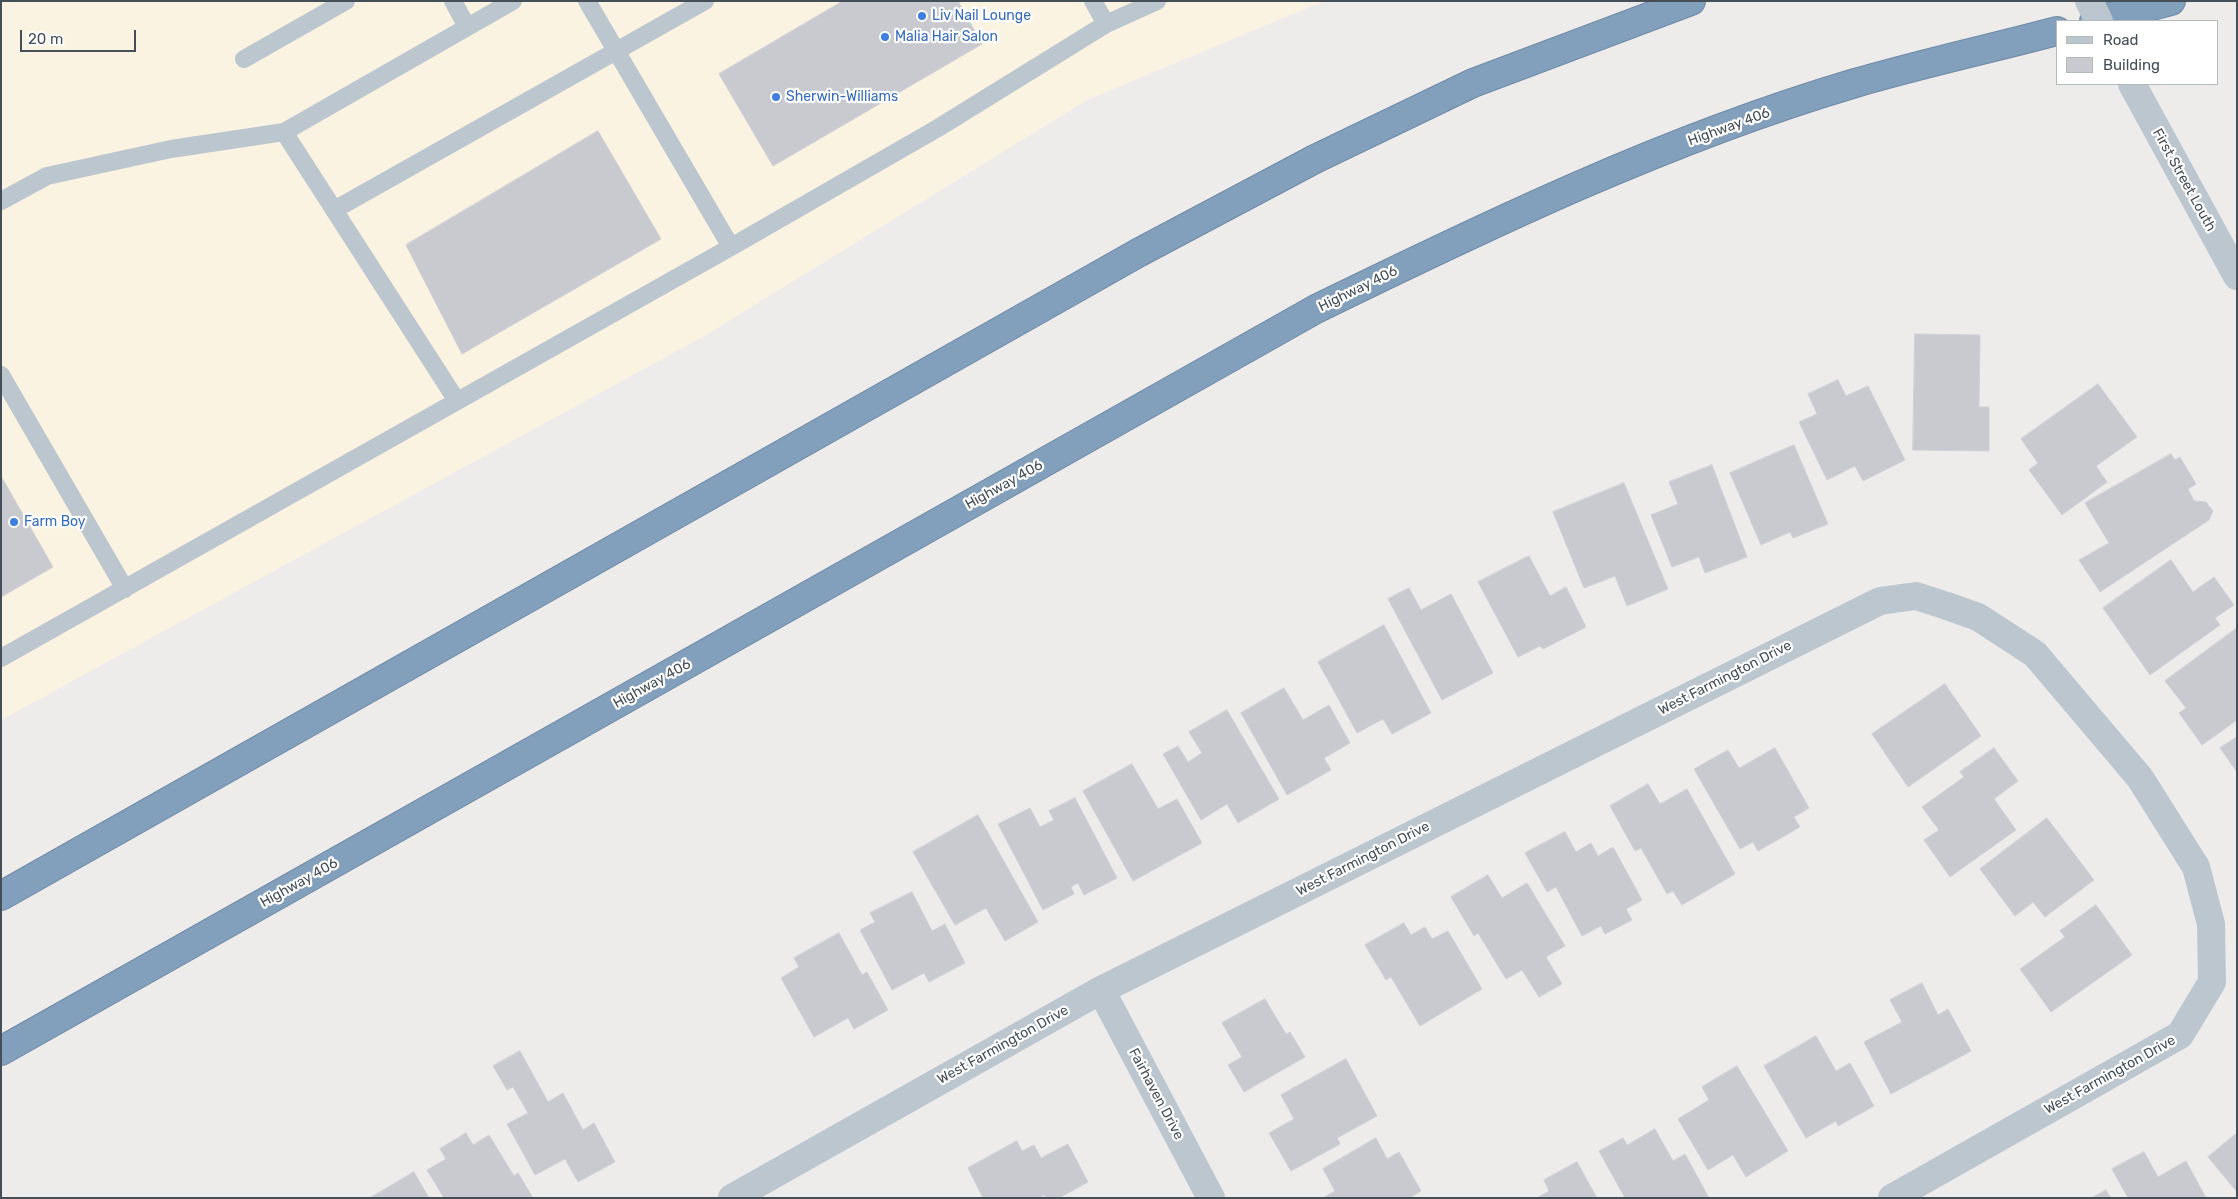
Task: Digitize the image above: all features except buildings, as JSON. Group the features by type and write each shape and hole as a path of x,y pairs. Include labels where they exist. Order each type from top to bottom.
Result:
{"highway":[{"path":"1,896 1120,262 1315,159 1473,83 1690,1"},
{"path":"2098,20 2171,1"},
{"name":"Highway 406","path":"1,1051 1316,309 1472,233 1636,163 1742,122 1852,84 2056,31"}],"street":[{"path":"2089,1 2098,20"},
{"name":"First Street Louth","path":"2133,85 2237,276"},
{"name":"West Farmington Drive","path":"732,1198 1101,990 1880,601 1916,596 1978,617 2035,654 2140,778 2196,867 2211,924 2212,982 2180,1035 1892,1198"},
{"name":"Fairhaven Drive","path":"1101,990 1211,1198"}],"lane":[{"path":"244,59 346,1"},
{"path":"453,1 467,27"},
{"path":"1,201 47,176 171,149 284,132 513,1"},
{"path":"588,1 731,247"},
{"path":"334,210 705,1"},
{"path":"1093,1 1106,24"},
{"path":"1,658 731,247 938,128 1106,24 1157,1"},
{"path":"284,132 456,401"},
{"path":"1,375 125,589"}],"shaded area":[{"path":"1,1 1324,1 1087,100 706,335 1,720"}],"place":[{"name":"Liv Nail Lounge","path":"922,16"},
{"name":"Malia Hair Salon","path":"885,37"},
{"name":"Sherwin-Williams","path":"776,97"},
{"name":"Farm Boy","path":"14,522"}]}
